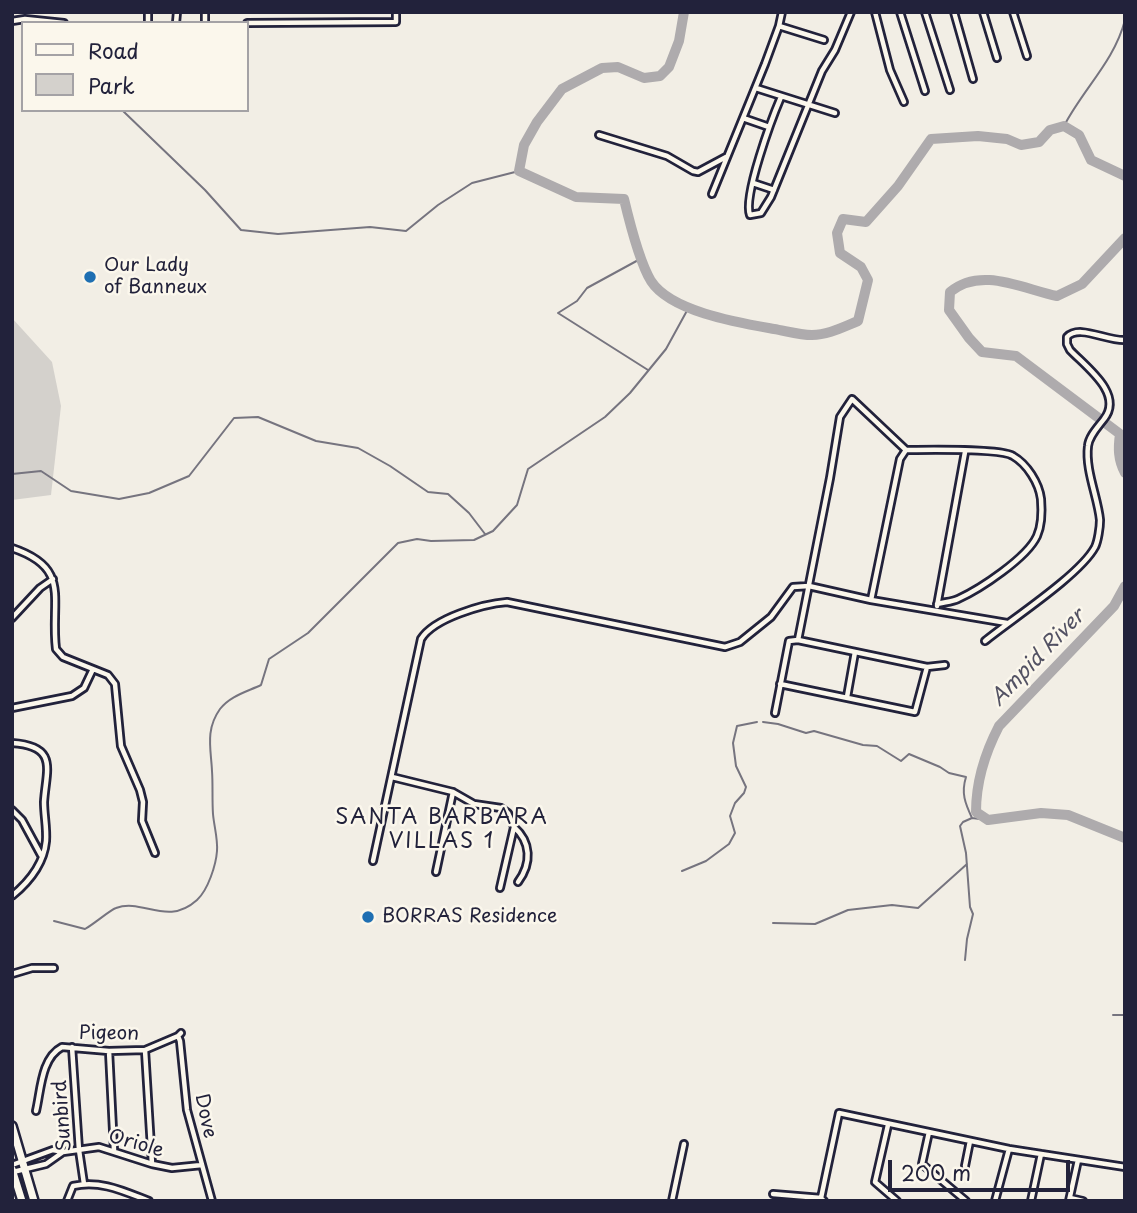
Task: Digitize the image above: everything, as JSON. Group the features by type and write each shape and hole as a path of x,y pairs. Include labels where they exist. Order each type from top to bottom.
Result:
{"street":[{"path":"25,12 25,19"},
{"path":"290,12 290,22"},
{"path":"248,23 396,22 396,12"},
{"path":"712,194 779,26 782,12"},
{"path":"781,97 769,127 753,183 748,213 750,215 757,215 765,209 822,71 835,51 851,12"},
{"path":"875,12 890,70 904,102"},
{"path":"900,12 925,91"},
{"path":"925,12 950,90"},
{"path":"954,12 973,79"},
{"path":"984,12 997,58"},
{"path":"1013,12 1027,56"},
{"path":"12,21 44,21"},
{"path":"779,26 824,40"},
{"path":"755,88 835,113"},
{"path":"743,118 769,127"},
{"path":"599,135 667,156 698,172 727,156"},
{"path":"753,183 774,190"},
{"path":"985,641 1080,566 1096,545 1100,522 1094,499 1088,446 1094,430 1110,409 1111,402 1108,392 1070,349 1067,337 1080,330 1113,340 1125,340"},
{"path":"798,639 840,417 852,399 906,450 997,451 1012,455 1027,469 1039,487 1042,509 1039,529 1031,546 990,580 957,600 937,604"},
{"path":"871,600 900,459 906,450"},
{"path":"937,612 965,452"},
{"path":"12,548 40,560 53,579 56,649 63,657 108,676 116,684 121,746 140,790 143,802 142,821 155,853"},
{"path":"12,618 40,588 53,579"},
{"path":"373,861 421,639 426,631 440,621 497,603 507,603 725,648 740,642 771,617 793,587 809,586 871,600 1007,623"},
{"path":"775,713 789,641 798,639 928,667 945,665"},
{"path":"847,697 855,652"},
{"path":"780,684 915,712 928,667"},
{"path":"12,708 72,696 84,688 93,669"},
{"path":"12,743 35,748 48,761 49,772 44,802 46,843 32,876 12,896"},
{"path":"391,777 453,792 474,804 501,808 508,813 514,827 523,835 528,845 525,872 518,882"},
{"path":"436,872 453,792"},
{"path":"12,810 22,820 42,856"},
{"path":"500,888 514,827"},
{"path":"12,974 32,968 54,968"},
{"name":"Pigeon","path":"36,1111 48,1061 62,1047 109,1051 145,1050 179,1035"},
{"name":"Dove","path":"179,1035 187,1110 212,1201"},
{"name":"Sunbird","path":"72,1046 84,1184"},
{"path":"145,1050 152,1164"},
{"path":"109,1051 114,1150"},
{"path":"773,1194 823,1199 839,1114 1009,1149 1125,1167"},
{"path":"888,1125 875,1182 898,1201"},
{"path":"12,1126 34,1201"},
{"path":"929,1132 922,1164 966,1201"},
{"path":"965,1166 970,1141"},
{"path":"672,1201 684,1144"},
{"name":"Oriole","path":"25,1165 53,1150 63,1152 99,1147 172,1168 202,1166"},
{"path":"995,1201 1009,1149"},
{"path":"13,1169 25,1165 46,1164 57,1159 63,1152"},
{"path":"1031,1201 1041,1154"},
{"path":"1079,1160 1069,1199 1083,1201"},
{"path":"13,1169 25,1165"},
{"path":"13,1169 22,1201"},
{"path":"67,1201 73,1186 84,1184 102,1184 149,1201"}],"green space":[{"path":"12,318 52,362 61,406 51,495 12,500"}],"waterway":[{"name":"Ampid River","path":"684,12 679,41 669,67 660,76 644,78 618,67 602,68 562,89 537,122 524,145 519,171 576,197 624,199 639,253 651,281 661,292 690,308 725,319 807,335 830,332 858,321 868,280 861,267 840,253 837,233 843,219 866,222 898,186 931,139 978,136 1007,139 1021,145 1039,142 1050,130 1064,126 1079,135 1091,160 1125,176"},
{"path":"1064,126 1114,49 1125,20"},
{"path":"124,112 205,190 241,230 278,234 370,227 406,231 438,205 472,183 519,171"},
{"name":"Ampid River","path":"1125,238 1082,284 1057,296 1002,282 975,281 962,284 950,292 949,310 982,352 1016,356 1120,434 1119,454 1125,473"},
{"path":"642,258 587,288 577,301 558,313 648,370"},
{"path":"54,921 85,929 116,908 136,906 165,912 186,908 197,900 211,877 217,851 210,740 212,724 220,709 233,698 261,685 269,659 308,633 398,543 417,539 474,540 493,531 517,505 528,469 605,417 630,393 666,349 689,307"},
{"path":"12,474 41,471 71,491 119,499 149,493 189,476 234,418 258,417 316,441 358,448 428,492 448,494 469,513 485,534"},
{"name":"Ampid River","path":"1125,586 1114,606 999,726 982,768 976,812 988,820 1041,813 1068,815 1125,838"},
{"path":"682,871 706,861 729,844 735,833 730,816 746,787 736,766 733,743 737,726 757,722"},
{"path":"763,722 877,746 901,761 909,754 949,773 966,777 964,798 972,818 988,820"},
{"path":"965,960 973,914 960,826 972,818"},
{"path":"773,923 815,924 848,910 892,905 918,908 967,864"},
{"path":"1113,1015 1125,1015"}],"place":[{"name":"Our Lady of Banneux","path":"90,277"},
{"name":"BORRAS Residence","path":"368,917"}],"district":[{"name":"SANTA BARBARA VILLAS 1","path":"442,830"}]}
